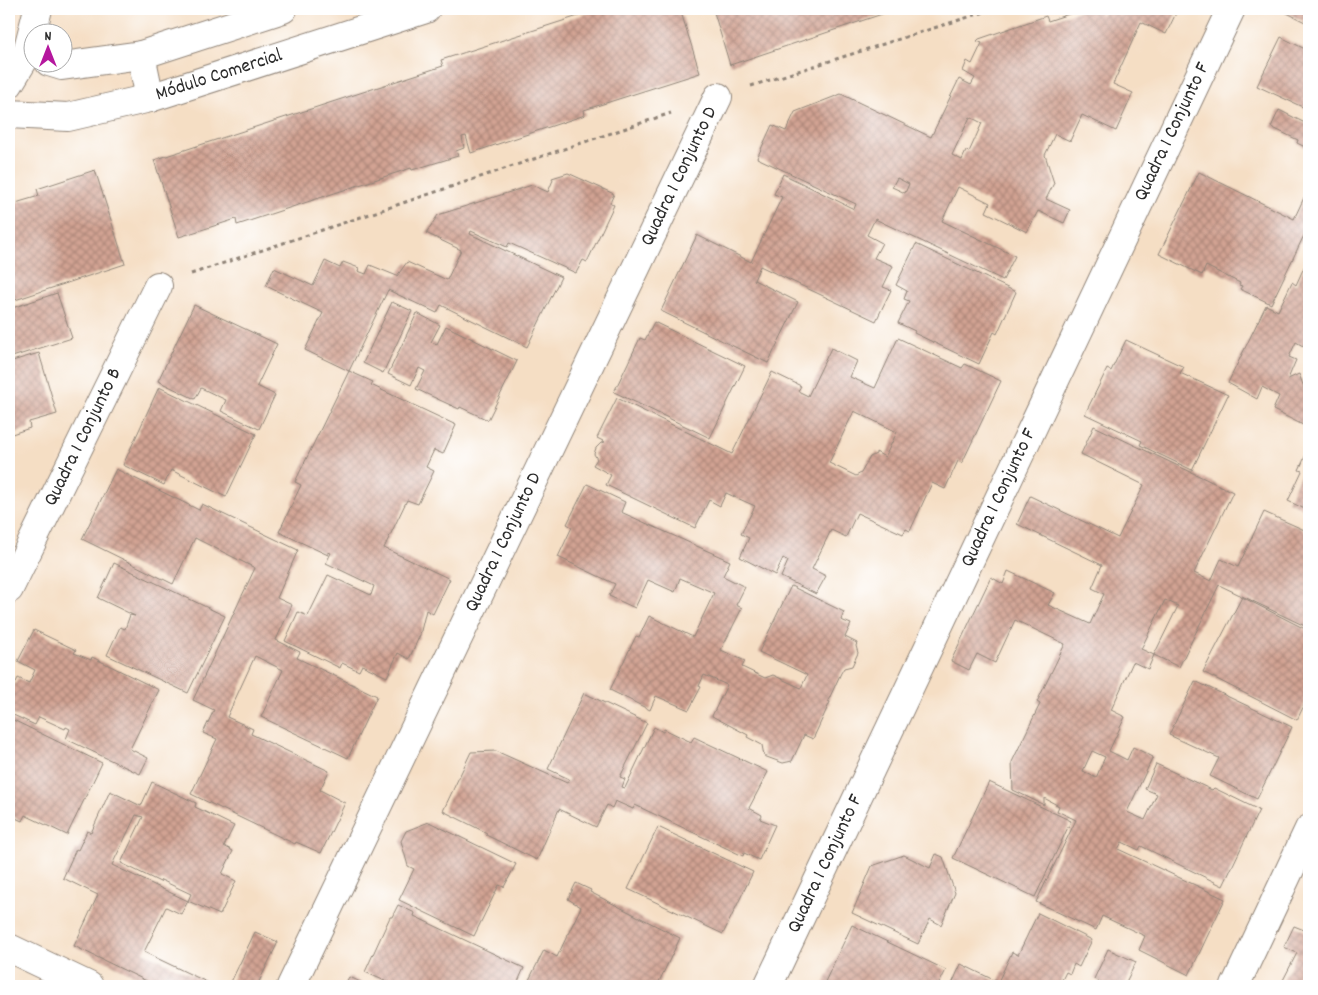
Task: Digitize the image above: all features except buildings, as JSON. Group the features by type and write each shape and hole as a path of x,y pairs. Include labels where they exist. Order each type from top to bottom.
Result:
{"street":[{"path":"36,22 38,9"},
{"path":"72,65 141,55 283,9"},
{"name":"Módulo Comercial","path":"9,114 68,116 150,98 426,9"},
{"name":"Quadra 1 Conjunto F","path":"768,986 1230,9"},
{"path":"141,55 150,98"},
{"path":"9,84 22,66"},
{"name":"Quadra 1 Conjunto D","path":"291,986 718,97"},
{"name":"Quadra 1 Conjunto B","path":"9,589 158,286"},
{"path":"1236,986 1309,829"},
{"path":"9,948 88,986"}],"path":[{"path":"158,286 718,97 994,9"}]}
